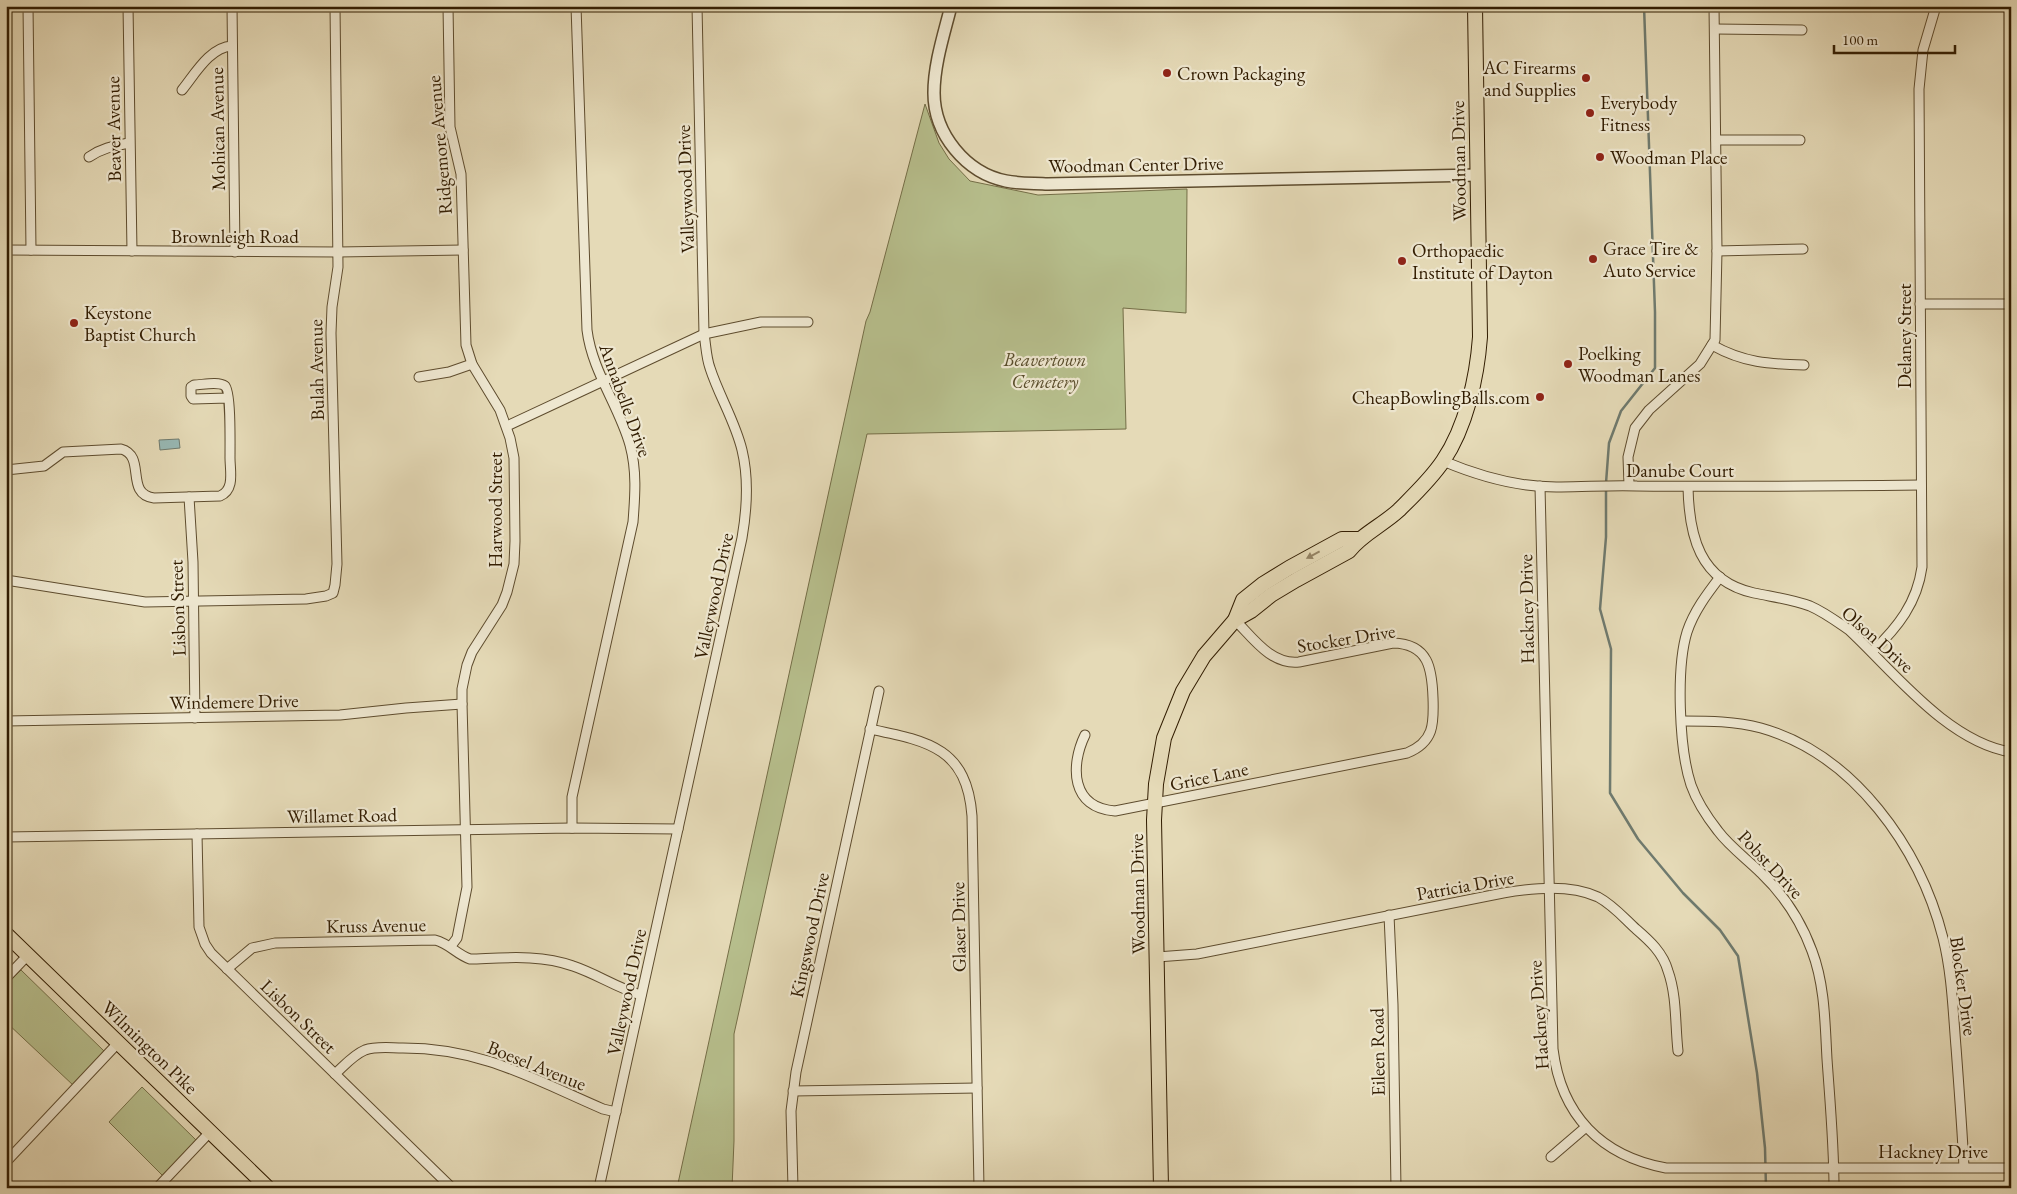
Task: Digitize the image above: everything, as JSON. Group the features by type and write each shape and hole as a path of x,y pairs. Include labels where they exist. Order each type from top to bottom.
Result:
{"main road":[{"name":"Woodman Drive","path":"1161,1188 1154,804 1160,757 1172,717 1198,666 1212,645 1234,620 1243,600 1263,584 1296,564 1342,539 1358,539 1399,510 1424,485 1443,461 1465,412 1476,375 1478,356 1478,175 1475,6"},
{"name":"Wilmington Pike","path":"6,934 268,1188"}],"street":[{"path":"28,6 31,250"},
{"name":"Beaver Avenue","path":"128,6 132,251"},
{"name":"Mohican Avenue","path":"232,6 235,252"},
{"name":"Bulah Avenue","path":"194,601 326,596 333,593 335,585 337,564 331,333 332,307 338,267 335,6"},
{"name":"Ridgemore Avenue","path":"448,6 450,127 462,174 463,250"},
{"name":"Annabelle Drive","path":"572,828 572,797 631,532 636,493 634,463 630,445 593,357 586,330 576,6"},
{"name":"Valleywood Drive","path":"599,1188 742,538 746,507 745,464 742,449 729,412 710,368 704,334 697,6"},
{"name":"Woodman Center Drive","path":"950,6 934,81 938,120 957,153 975,168 996,178 1007,181 1048,184 1478,175"},
{"path":"1629,486 1628,457 1635,428 1649,410 1700,364 1712,345 1716,328 1714,6"},
{"name":"Delaney Street","path":"1872,652 1902,621 1909,610 1918,586 1922,554 1920,67 1936,6"},
{"path":"2005,6 2011,8"},
{"path":"1715,29 1802,30"},
{"path":"182,90 215,52 223,46 232,46"},
{"path":"1716,140 1800,140"},
{"path":"89,157 98,151 113,146 130,144"},
{"path":"1717,251 1804,249"},
{"name":"Brownleigh Road","path":"6,250 235,252 463,250"},
{"name":"Harwood Street","path":"451,946 457,938 466,897 462,689 467,664 472,652 502,605 508,592 514,564 514,458 507,426 500,410 472,364 466,345 463,250"},
{"path":"1920,304 2011,304"},
{"path":"507,426 704,334 761,322 808,322"},
{"path":"1712,345 1742,359 1755,362 1804,365"},
{"path":"419,377 449,372 472,364"},
{"path":"6,470 44,466 58,454 66,451 121,448 127,450 134,458 137,486 144,495 154,498 220,496 228,491 230,468 228,398"},
{"name":"Danube Court","path":"1443,461 1490,479 1540,486 1921,485"},
{"name":"Hackney Drive","path":"1540,486 1548,889 1554,1064 1564,1093 1586,1127 1605,1144 1622,1155 1650,1165 1679,1169 1773,1167 2011,1168"},
{"name":"Olson Drive","path":"1688,487 1688,509 1692,533 1704,559 1720,577 1744,590 1791,600 1818,610 1849,630 1950,726 1978,742 2011,752"},
{"name":"Lisbon Street","path":"190,497 194,601 195,718"},
{"name":"Pobst Drive","path":"1720,577 1699,607 1684,645 1681,676 1685,763 1696,798 1719,832 1774,886 1787,902 1805,933 1813,952 1822,989 1834,1188"},
{"path":"6,580 125,600 145,602 194,601"},
{"name":"Stocker Drive","path":"1234,620 1272,655 1285,662 1300,662 1393,643 1408,645 1417,650 1424,657 1432,671 1434,719 1430,734 1426,740 1407,753"},
{"name":"Kingswood Drive","path":"793,1188 793,1091 879,691"},
{"name":"Windemere Drive","path":"6,721 340,715 462,704"},
{"name":"Blocker Drive","path":"1682,721 1741,723 1781,734 1801,744 1826,759 1861,790 1902,842 1928,894 1938,920 1947,957 1953,1005 1964,1167"},
{"name":"Glaser Drive","path":"870,729 914,738 933,746 954,763 965,779 968,788 972,816 979,1188"},
{"name":"Grice Lane","path":"1085,735 1079,746 1076,767 1079,788 1087,800 1094,805 1108,810 1154,804 1407,753"},
{"name":"Willamet Road","path":"6,837 678,828"},
{"name":"Lisbon Street","path":"197,834 199,927 205,944 227,969 452,1188"},
{"name":"Patricia Drive","path":"1157,957 1197,954 1503,893 1548,889 1577,890 1598,897 1613,908 1654,945 1661,955 1671,980 1678,1051"},
{"name":"Eileen Road","path":"1389,915 1396,1188"},
{"name":"Kruss Avenue","path":"227,969 252,948 275,943 435,940 451,946 463,956 470,958 514,958 555,961 573,966 641,995"},
{"path":"6,978 28,956"},
{"path":"6,1162 118,1043"},
{"name":"Boesel Avenue","path":"335,1074 357,1054 372,1048 416,1048 450,1052 504,1065 603,1109 616,1112"},
{"path":"793,1091 977,1088"},
{"path":"1550,1157 1586,1127"},
{"path":"157,1188 210,1132"}],"green space":[{"name":"Beavertown Cemetery","path":"925,104 939,143 949,159 970,181 1038,195 1187,189 1186,313 1123,308 1126,429 867,434 734,1034 732,1188 677,1188 866,321"},
{"path":"21,970 104,1051 74,1086 6,1022 6,985"},
{"path":"142,1087 197,1141 163,1176 109,1122"}],"water":[{"path":"179,439 180,448 160,450 159,440"}],"waterway":[{"path":"1606,483 1609,443 1621,411 1655,368 1655,312 1644,6"},
{"path":"1606,488 1606,537 1600,609 1611,649 1610,793 1638,839 1683,893 1720,930 1738,956 1757,1073 1765,1148 1766,1188"}],"place":[{"name":"Crown Packaging","path":"1167,73"},
{"name":"AC Firearms and Supplies","path":"1586,78"},
{"name":"Everybody Fitness","path":"1590,113"},
{"name":"Woodman Place","path":"1600,157"},
{"name":"Grace Tire & Auto Service","path":"1593,259"},
{"name":"Orthopaedic Institute of Dayton","path":"1402,261"},
{"name":"Keystone Baptist Church","path":"74,323"},
{"name":"Poelking Woodman Lanes","path":"1568,364"},
{"name":"CheapBowlingBalls.com","path":"1540,397"}]}
